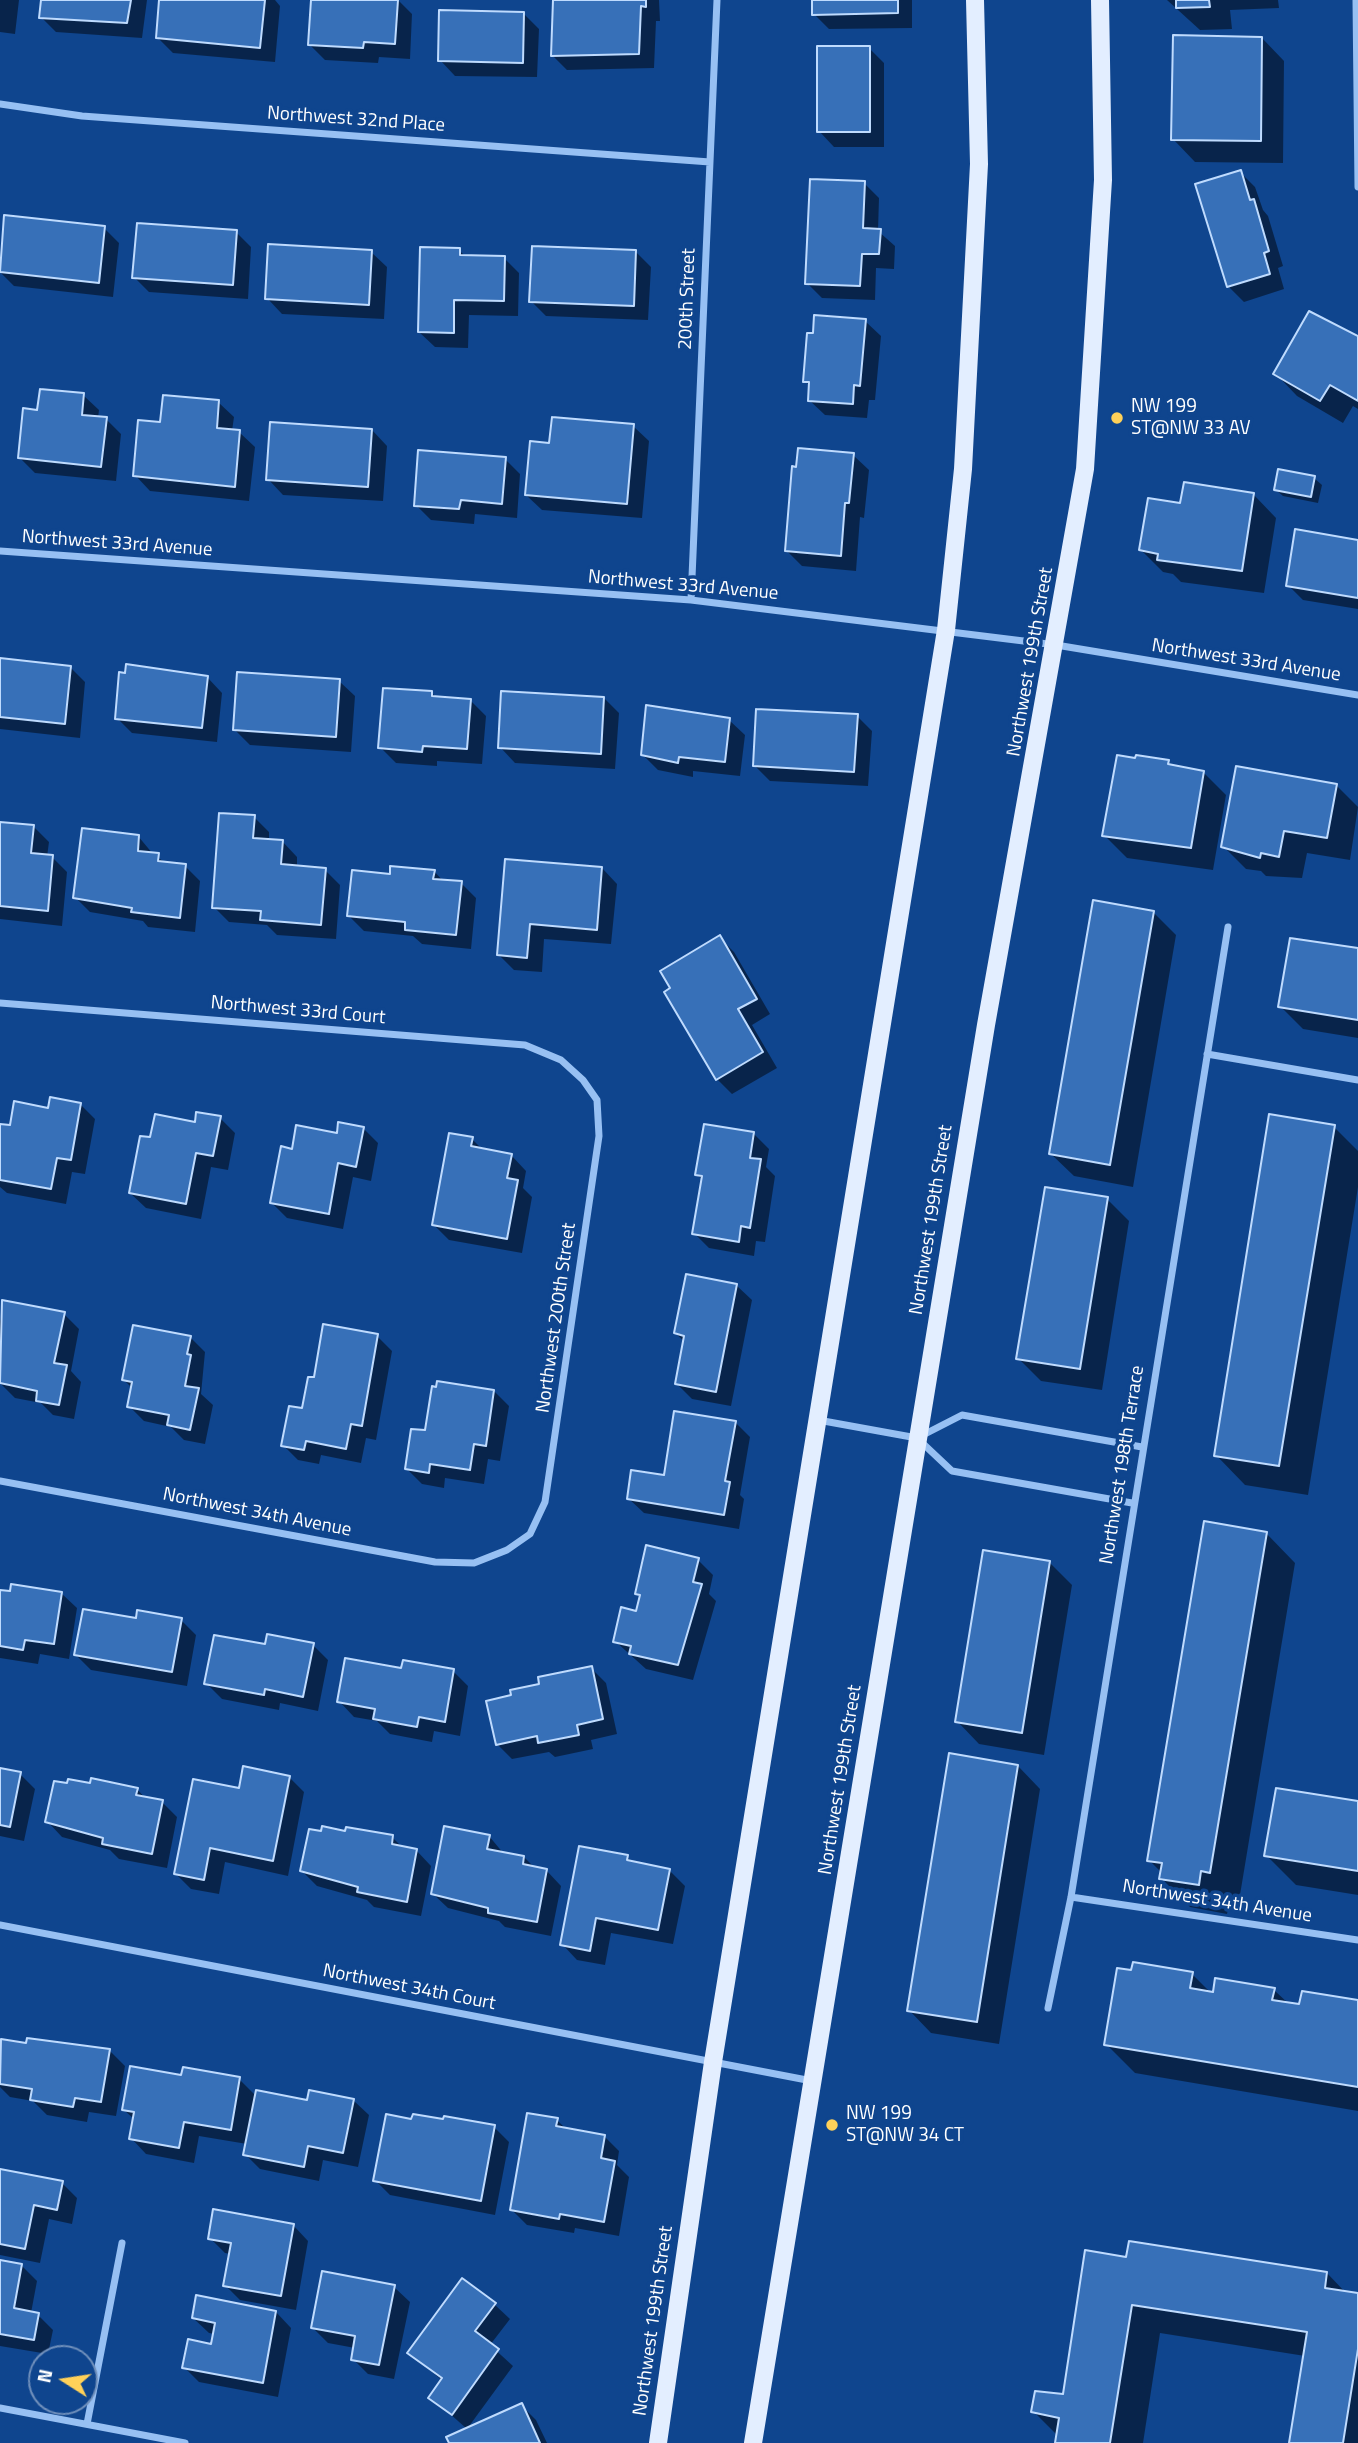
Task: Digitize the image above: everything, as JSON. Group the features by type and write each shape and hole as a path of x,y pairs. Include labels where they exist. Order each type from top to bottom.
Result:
{"main road":[{"name":"Northwest 199th Street","path":"658,2443 713,2062 816,1420 889,996 946,630 963,469 979,164 975,0"},
{"name":"Northwest 199th Street","path":"753,2443 986,1025 1056,645 1085,469 1103,180 1100,0"}],"street":[{"name":"200th Street","path":"691,600 717,0"},
{"path":"1356,0 1358,187"},
{"name":"Northwest 32nd Place","path":"0,104 82,116 710,162"},
{"name":"Northwest 33rd Avenue","path":"0,551 691,600 1056,645 1358,695"},
{"name":"Northwest 198th Terrace","path":"1048,2008 1071,1897 1132,1503 1228,928"},
{"name":"Northwest 33rd Court","path":"0,1003 525,1045 561,1060 583,1080"},
{"path":"1207,1054 1358,1080"},
{"name":"Northwest 200th Street","path":"507,1550 530,1534 545,1502 599,1136 597,1100 583,1080"},
{"path":"917,1438 962,1415 1142,1447"},
{"path":"816,1420 917,1438 952,1471 1132,1503"},
{"name":"Northwest 34th Avenue","path":"0,1481 435,1562 474,1563 507,1550"},
{"name":"Northwest 34th Avenue","path":"1071,1897 1358,1940"},
{"name":"Northwest 34th Court","path":"0,1925 813,2081"},
{"path":"86,2424 122,2243"},
{"path":"0,2408 185,2443"}],"building":[{"path":"41,0 131,0 127,23 39,18"},
{"path":"159,0 265,0 260,48 156,38"},
{"path":"311,0 398,0 395,44 364,42 363,48 308,45"},
{"path":"553,0 646,0 646,7 641,6 639,54 551,56"},
{"path":"812,0 898,0 898,13 812,15"},
{"path":"1176,0 1209,0 1210,7 1176,8"},
{"path":"439,10 524,12 523,63 438,61"},
{"path":"1173,35 1262,37 1261,141 1171,140"},
{"path":"817,46 870,46 870,132 817,132"},
{"path":"1241,170 1250,200 1254,199 1269,251 1264,253 1270,274 1227,287 1195,184"},
{"path":"810,179 865,181 863,228 881,229 879,254 862,254 860,286 805,284"},
{"path":"4,215 105,226 99,283 0,272"},
{"path":"137,223 237,230 233,285 132,278"},
{"path":"268,244 372,250 369,305 265,299"},
{"path":"532,246 636,250 634,306 529,302"},
{"path":"420,247 460,248 460,255 505,256 504,301 454,300 454,333 418,332"},
{"path":"1309,311 1358,336 1358,401 1330,385 1320,401 1273,374"},
{"path":"814,315 866,319 860,386 854,385 853,404 808,401 809,382 803,382 807,333 813,333"},
{"path":"40,389 84,393 82,415 107,417 101,467 18,458 23,408 37,410"},
{"path":"163,395 219,400 217,428 240,430 235,487 133,476 138,420 160,422"},
{"path":"552,417 634,424 627,504 525,495 530,441 549,443"},
{"path":"270,422 372,429 368,487 266,480"},
{"path":"798,448 854,453 849,503 845,503 841,556 785,551 792,466 796,467"},
{"path":"418,450 506,457 502,504 461,500 459,509 414,506"},
{"path":"1278,469 1315,476 1311,497 1274,490"},
{"path":"1184,482 1254,493 1242,571 1157,560 1158,554 1139,550 1148,498 1180,503"},
{"path":"1295,529 1358,540 1358,598 1286,586"},
{"path":"0,658 71,666 65,724 0,717"},
{"path":"126,664 208,676 202,728 115,719 119,672 125,673"},
{"path":"237,672 340,679 336,737 233,730"},
{"path":"383,688 432,691 432,696 471,699 467,749 423,746 422,752 378,748"},
{"path":"501,691 604,697 601,754 498,748"},
{"path":"646,705 730,718 725,762 679,757 678,763 641,755"},
{"path":"756,709 858,714 854,772 753,766"},
{"path":"1117,755 1169,760 1168,764 1204,771 1191,848 1102,836"},
{"path":"1236,766 1337,784 1327,838 1284,831 1279,857 1261,853 1260,858 1221,847"},
{"path":"219,813 255,815 253,838 283,840 281,864 326,868 321,925 260,920 261,911 212,908"},
{"path":"0,822 34,825 31,853 53,855 48,911 0,906"},
{"path":"82,828 139,835 138,851 159,853 158,861 186,864 180,918 131,912 132,908 73,898"},
{"path":"505,859 602,867 597,930 530,924 527,958 497,955"},
{"path":"390,866 435,870 433,879 462,881 456,935 405,930 405,922 347,916 352,870 390,874"},
{"path":"1093,900 1154,911 1110,1165 1049,1154"},
{"path":"720,935 757,999 738,1009 763,1052 716,1080 664,992 670,988 660,971"},
{"path":"1290,938 1358,948 1358,1020 1278,1007"},
{"path":"50,1097 81,1103 71,1160 57,1158 51,1189 0,1180 0,1124 10,1125 14,1101 48,1108"},
{"path":"196,1112 221,1116 213,1156 196,1153 186,1204 129,1193 140,1136 150,1137 155,1114 195,1122"},
{"path":"1269,1114 1335,1125 1279,1466 1214,1456"},
{"path":"338,1122 364,1127 356,1167 338,1163 329,1214 270,1203 281,1146 292,1149 296,1125 337,1133"},
{"path":"704,1124 754,1132 750,1158 761,1159 750,1228 741,1226 739,1242 692,1234 702,1176 695,1175"},
{"path":"449,1133 473,1137 471,1146 512,1154 507,1178 518,1180 507,1239 432,1225"},
{"path":"1045,1187 1108,1197 1080,1369 1016,1359"},
{"path":"686,1274 737,1284 716,1392 675,1384 684,1336 674,1333"},
{"path":"2,1300 65,1312 54,1363 67,1365 59,1405 36,1401 37,1391 0,1383"},
{"path":"323,1324 378,1334 362,1426 351,1424 346,1449 306,1441 304,1450 281,1446 289,1406 302,1408 308,1377 314,1377"},
{"path":"133,1325 191,1336 187,1354 191,1355 185,1386 199,1388 190,1430 167,1425 169,1415 127,1407 132,1382 122,1380"},
{"path":"437,1381 494,1390 486,1446 474,1444 470,1470 430,1464 429,1473 405,1469 411,1429 425,1430 432,1386 436,1387"},
{"path":"674,1411 736,1421 725,1481 730,1482 724,1515 627,1499 631,1470 664,1475"},
{"path":"1204,1521 1267,1532 1210,1873 1201,1871 1199,1885 1159,1879 1162,1863 1147,1861"},
{"path":"646,1545 699,1558 693,1582 702,1584 678,1665 629,1654 631,1646 613,1642 621,1607 636,1611 640,1595 635,1594"},
{"path":"983,1550 1050,1561 1022,1733 955,1722"},
{"path":"11,1584 62,1592 54,1644 25,1640 23,1650 0,1646 0,1590 10,1591"},
{"path":"83,1609 136,1618 137,1610 182,1618 172,1672 74,1655"},
{"path":"267,1634 314,1643 303,1697 265,1689 264,1695 204,1684 214,1635 265,1644"},
{"path":"345,1658 401,1668 403,1660 454,1669 445,1722 419,1717 417,1727 373,1719 375,1709 337,1702"},
{"path":"592,1666 603,1719 577,1725 579,1735 538,1743 537,1736 496,1745 486,1701 511,1695 510,1690 539,1684 538,1677"},
{"path":"949,1753 1018,1765 977,2022 907,2011"},
{"path":"243,1766 290,1776 273,1861 210,1848 204,1880 174,1874 193,1779 239,1788"},
{"path":"0,1768 21,1772 10,1827 0,1825"},
{"path":"91,1778 138,1788 136,1795 163,1800 152,1854 102,1844 103,1838 45,1822 54,1781 67,1783 68,1779 90,1783"},
{"path":"1276,1788 1358,1801 1358,1871 1264,1856"},
{"path":"322,1826 393,1835 392,1844 417,1849 407,1902 357,1892 358,1887 300,1871 309,1829 321,1831"},
{"path":"444,1826 490,1835 487,1849 524,1856 523,1864 547,1869 537,1922 488,1913 488,1908 431,1894"},
{"path":"579,1846 628,1855 627,1860 670,1869 658,1930 596,1918 590,1951 560,1945"},
{"path":"1133,1962 1193,1972 1190,1988 1213,1992 1215,1978 1275,1988 1272,2000 1299,2004 1302,1991 1358,2000 1358,2087 1104,2045 1117,1968 1131,1970"},
{"path":"27,2038 110,2049 101,2102 75,2098 73,2107 30,2100 32,2089 0,2084 1,2039 26,2043"},
{"path":"130,2066 181,2075 183,2067 240,2077 231,2130 184,2122 179,2148 129,2139 134,2112 122,2110"},
{"path":"256,2090 307,2100 309,2090 354,2099 343,2153 308,2146 304,2167 243,2155"},
{"path":"527,2113 558,2118 556,2126 605,2135 601,2158 615,2161 604,2222 560,2214 559,2219 510,2210"},
{"path":"386,2114 411,2119 413,2114 443,2119 444,2116 495,2125 481,2201 373,2181"},
{"path":"0,2169 63,2181 57,2210 34,2205 25,2249 0,2244"},
{"path":"213,2209 294,2224 281,2296 223,2286 231,2243 208,2239"},
{"path":"1129,2241 1327,2272 1325,2288 1358,2293 1358,2349 1343,2443 1289,2443 1307,2332 1132,2305 1110,2443 1055,2443 1059,2418 1031,2412 1035,2391 1063,2394 1085,2250 1126,2257"},
{"path":"0,2260 22,2264 14,2308 39,2313 34,2340 0,2334"},
{"path":"322,2271 395,2285 379,2365 351,2360 355,2336 311,2328"},
{"path":"462,2278 496,2303 475,2331 499,2349 452,2415 428,2398 442,2378 407,2353"},
{"path":"196,2295 276,2311 263,2383 182,2368 188,2339 211,2344 215,2323 192,2318"},
{"path":"522,2403 540,2443 449,2443 446,2437"}],"place":[{"name":"NW 199 ST@NW 33 AV","path":"1117,418"},
{"name":"NW 199 ST@NW 34 CT","path":"832,2125"}]}
